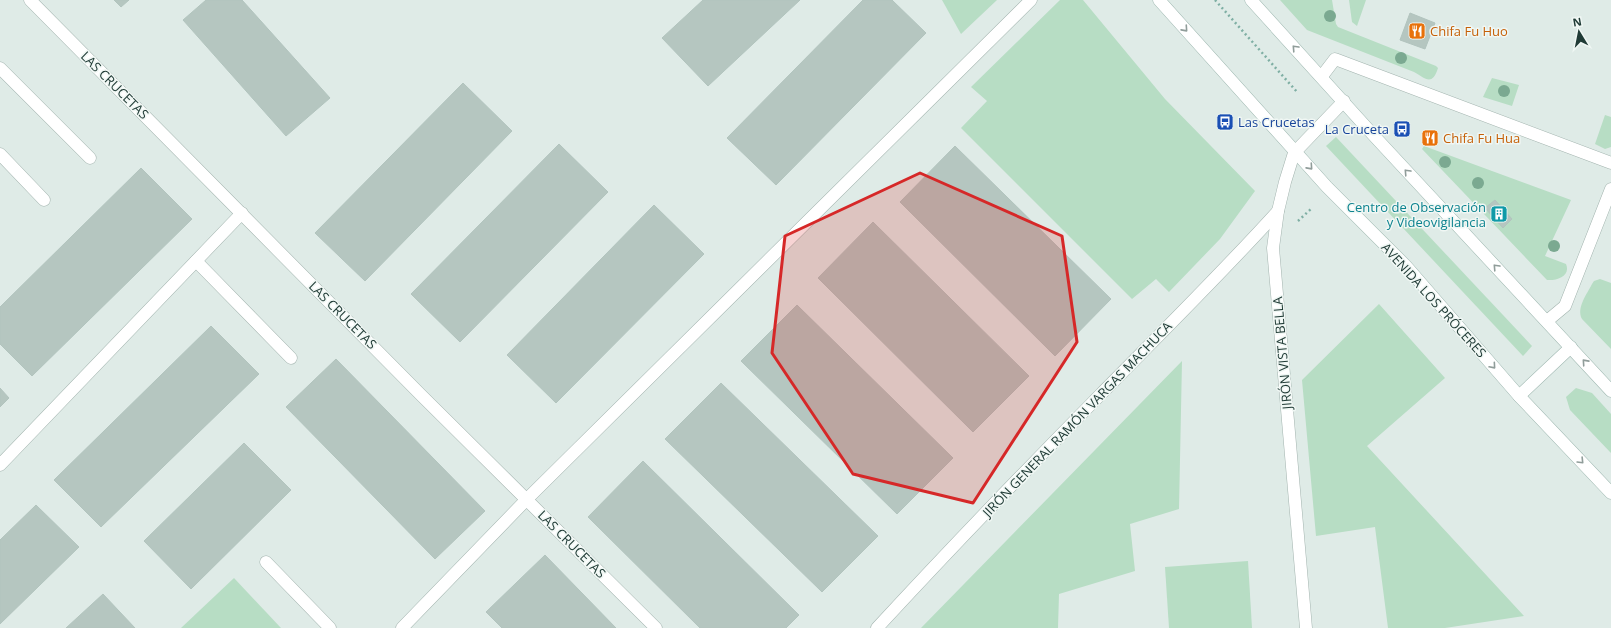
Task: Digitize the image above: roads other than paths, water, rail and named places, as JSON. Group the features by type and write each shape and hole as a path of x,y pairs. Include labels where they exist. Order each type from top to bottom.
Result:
{"street":[{"name":"LAS CRUCETAS","path":"30,0 416,389 656,628"},
{"path":"402,628 527,499 1031,0"},
{"name":"AVENIDA LOS PRÓCERES","path":"1159,0 1327,187 1406,266 1519,396 1611,493"},
{"path":"1251,0 1322,76 1376,138 1609,387"},
{"path":"1322,76 1335,59 1611,163"},
{"path":"0,68 90,158"},
{"name":"JIRÓN VISTA BELLA","path":"1306,628 1273,248 1278,211 1289,165 1295,151 1344,101"},
{"path":"0,154 44,200"},
{"path":"1547,321 1565,306 1611,190"},
{"name":"JIRÓN GENERAL RAMÓN VARGAS MACHUCA","path":"877,628 927,574 1100,395 1236,258 1278,211"},
{"path":"0,465 242,213"},
{"path":"196,261 291,358"},
{"path":"1519,396 1571,347"},
{"path":"266,562 330,628"}],"place":[{"name":"Chifa Fu Huo","path":"1417,31"},
{"name":"Las Crucetas","path":"1225,122"},
{"name":"La Cruceta","path":"1402,129"},
{"name":"Chifa Fu Hua","path":"1430,138"},
{"name":"Centro de Observación y Videovigilancia","path":"1499,214"}]}
